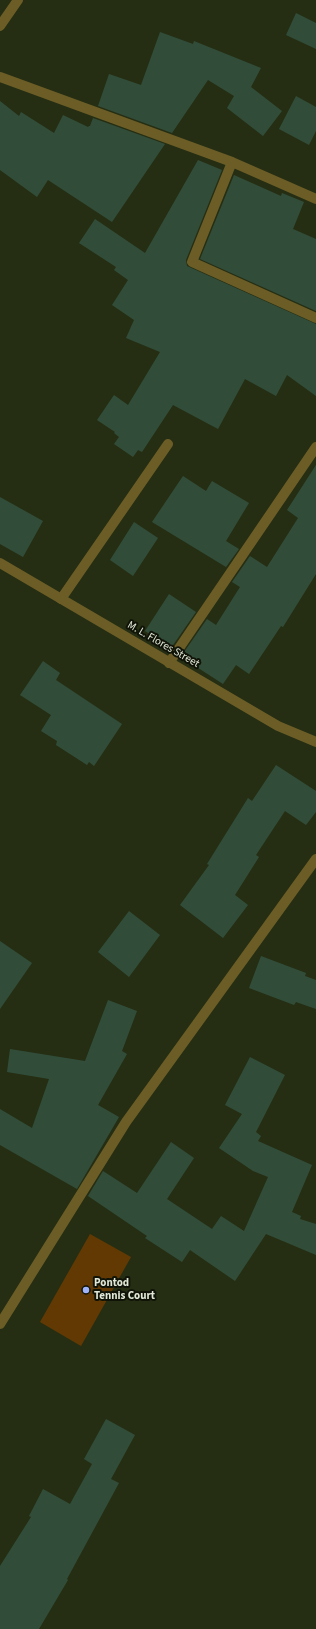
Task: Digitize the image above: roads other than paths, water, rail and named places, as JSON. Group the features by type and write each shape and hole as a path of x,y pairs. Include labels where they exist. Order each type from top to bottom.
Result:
{"street":[{"path":"0,26 18,0"},
{"path":"0,77 232,162 316,199"},
{"path":"232,162 192,262 316,318"},
{"path":"61,599 168,444"},
{"path":"169,663 316,447"},
{"name":"M. L. Flores Street","path":"0,562 278,726 316,742"},
{"path":"0,1324 126,1122 316,859"}],"place":[{"name":"Pontod Tennis Court","path":"86,1290"}]}
